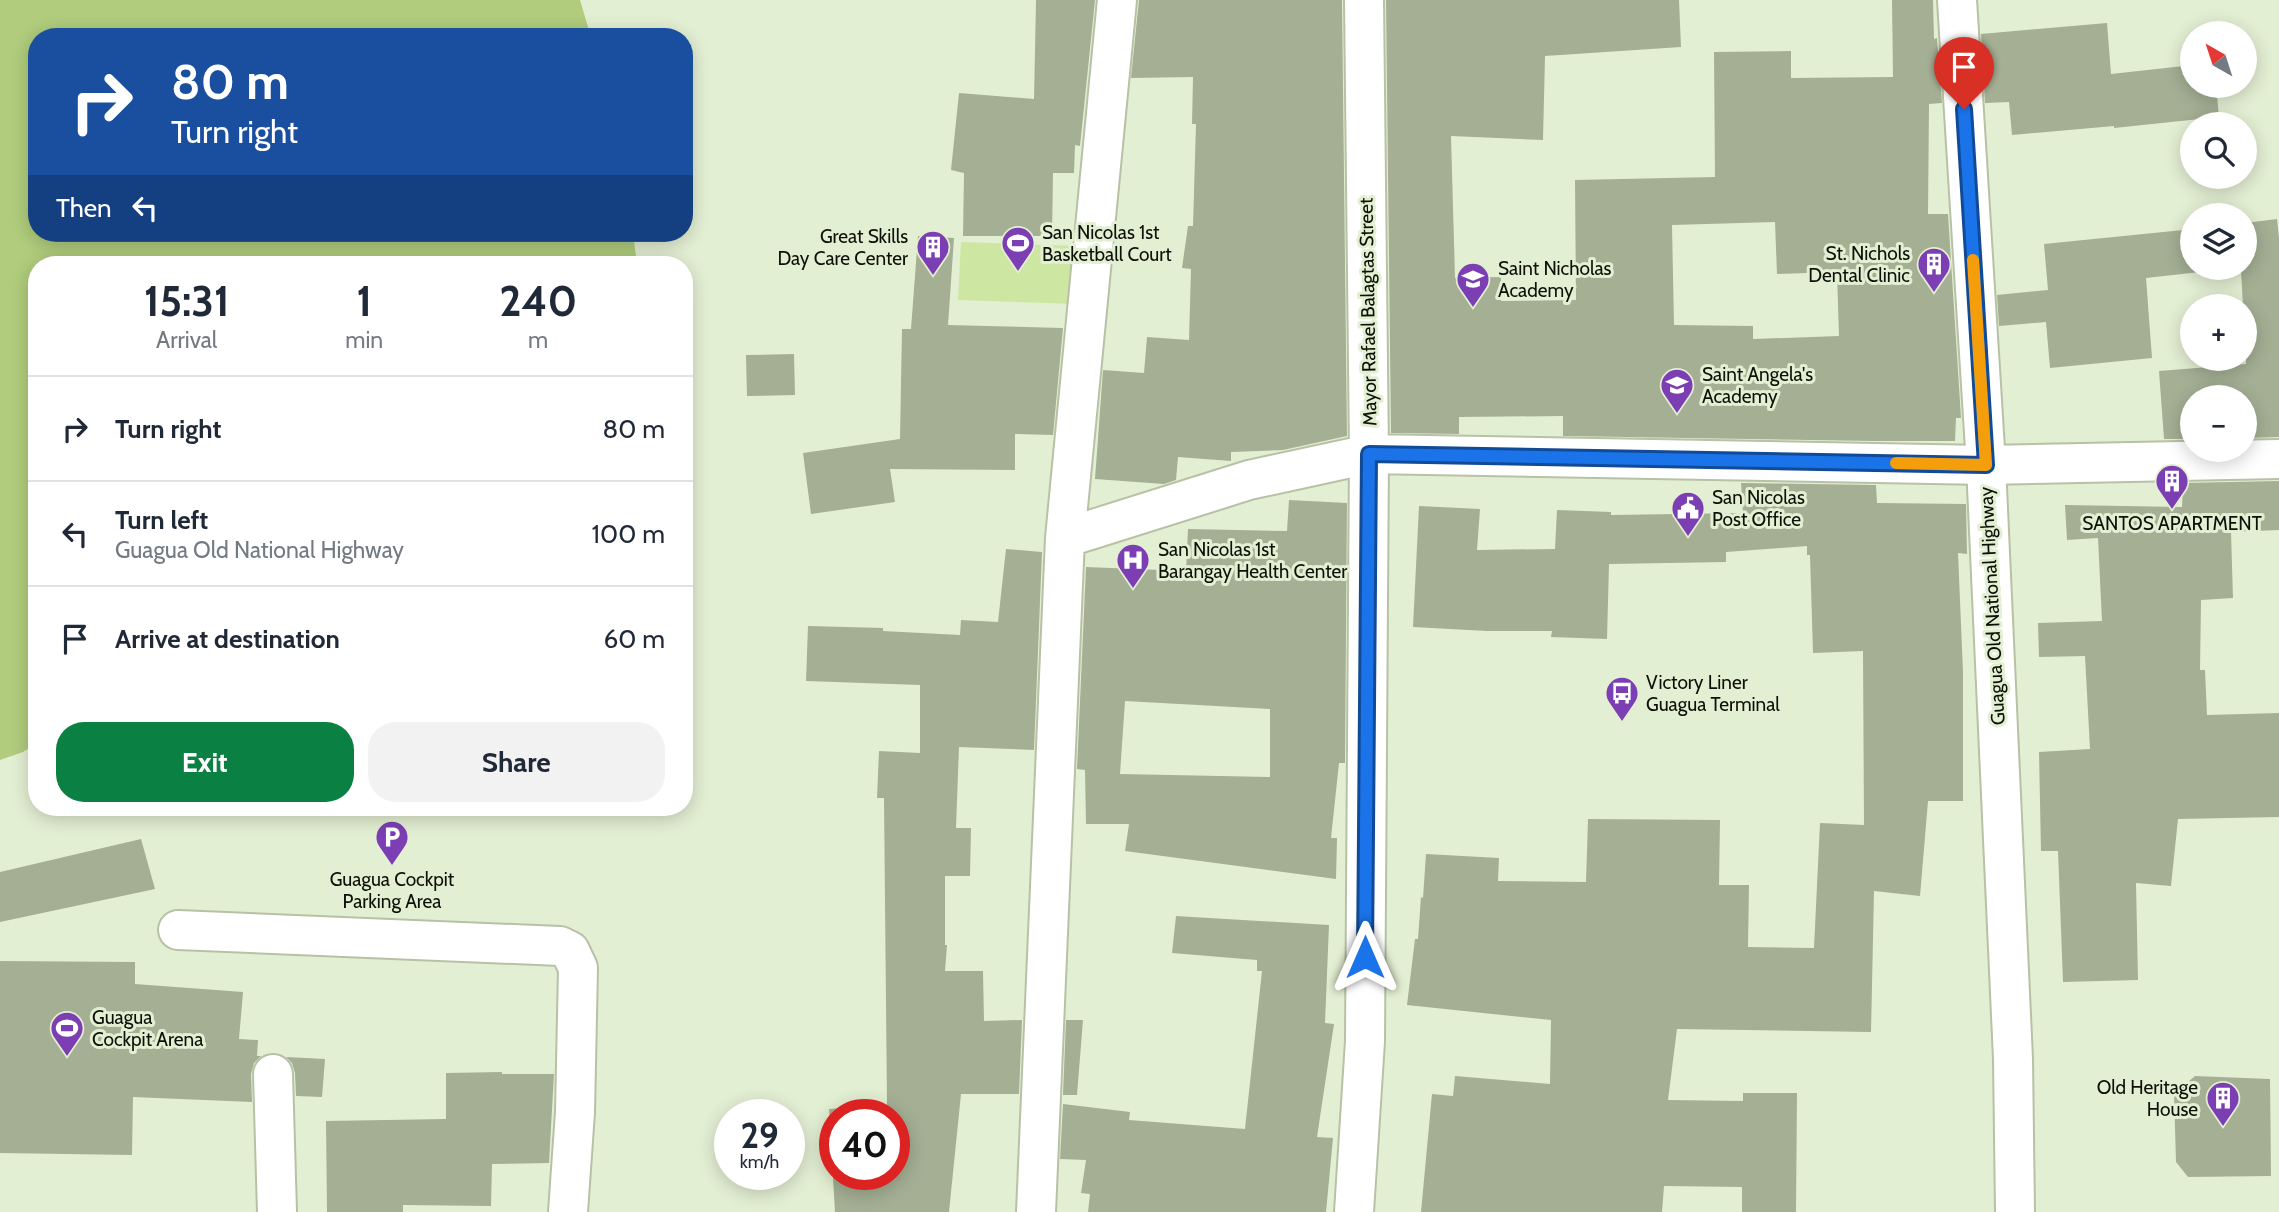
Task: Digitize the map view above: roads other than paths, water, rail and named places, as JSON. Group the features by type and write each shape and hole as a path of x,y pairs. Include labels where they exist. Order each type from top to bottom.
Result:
{"street":[{"path":"1037,1212 1065,538 1117,0"},
{"name":"Mayor Rafael Balagtas Street","path":"1354,1212 1364,1041 1369,454 1364,0"},
{"name":"Guagua Old National Highway","path":"1957,0 1986,465 2013,1059 2015,1212"},
{"path":"1065,538 1249,480 1369,454 1986,465 2279,459"},
{"path":"178,930 560,946 570,951 578,968 575,1112 568,1212"},
{"path":"273,1074 277,1212"}],"place":[{"name":"San Nicolas 1st Basketball Court","path":"1018,273"},
{"name":"Great Skills Day Care Center","path":"933,277"},
{"name":"St. Nichols Dental Clinic","path":"1934,294"},
{"name":"Saint Nicholas Academy","path":"1473,309"},
{"name":"Saint Angela's Academy","path":"1677,415"},
{"name":"SANTOS APARTMENT","path":"2172,511"},
{"name":"San Nicolas Post Office","path":"1688,538"},
{"name":"San Nicolas 1st Barangay Health Center","path":"1133,590"},
{"name":"Victory Liner Guagua Terminal","path":"1622,723"},
{"name":"Guagua Cockpit Parking Area","path":"392,867"},
{"name":"Guagua Cockpit Arena","path":"67,1058"},
{"name":"Old Heritage House","path":"2223,1128"}]}
